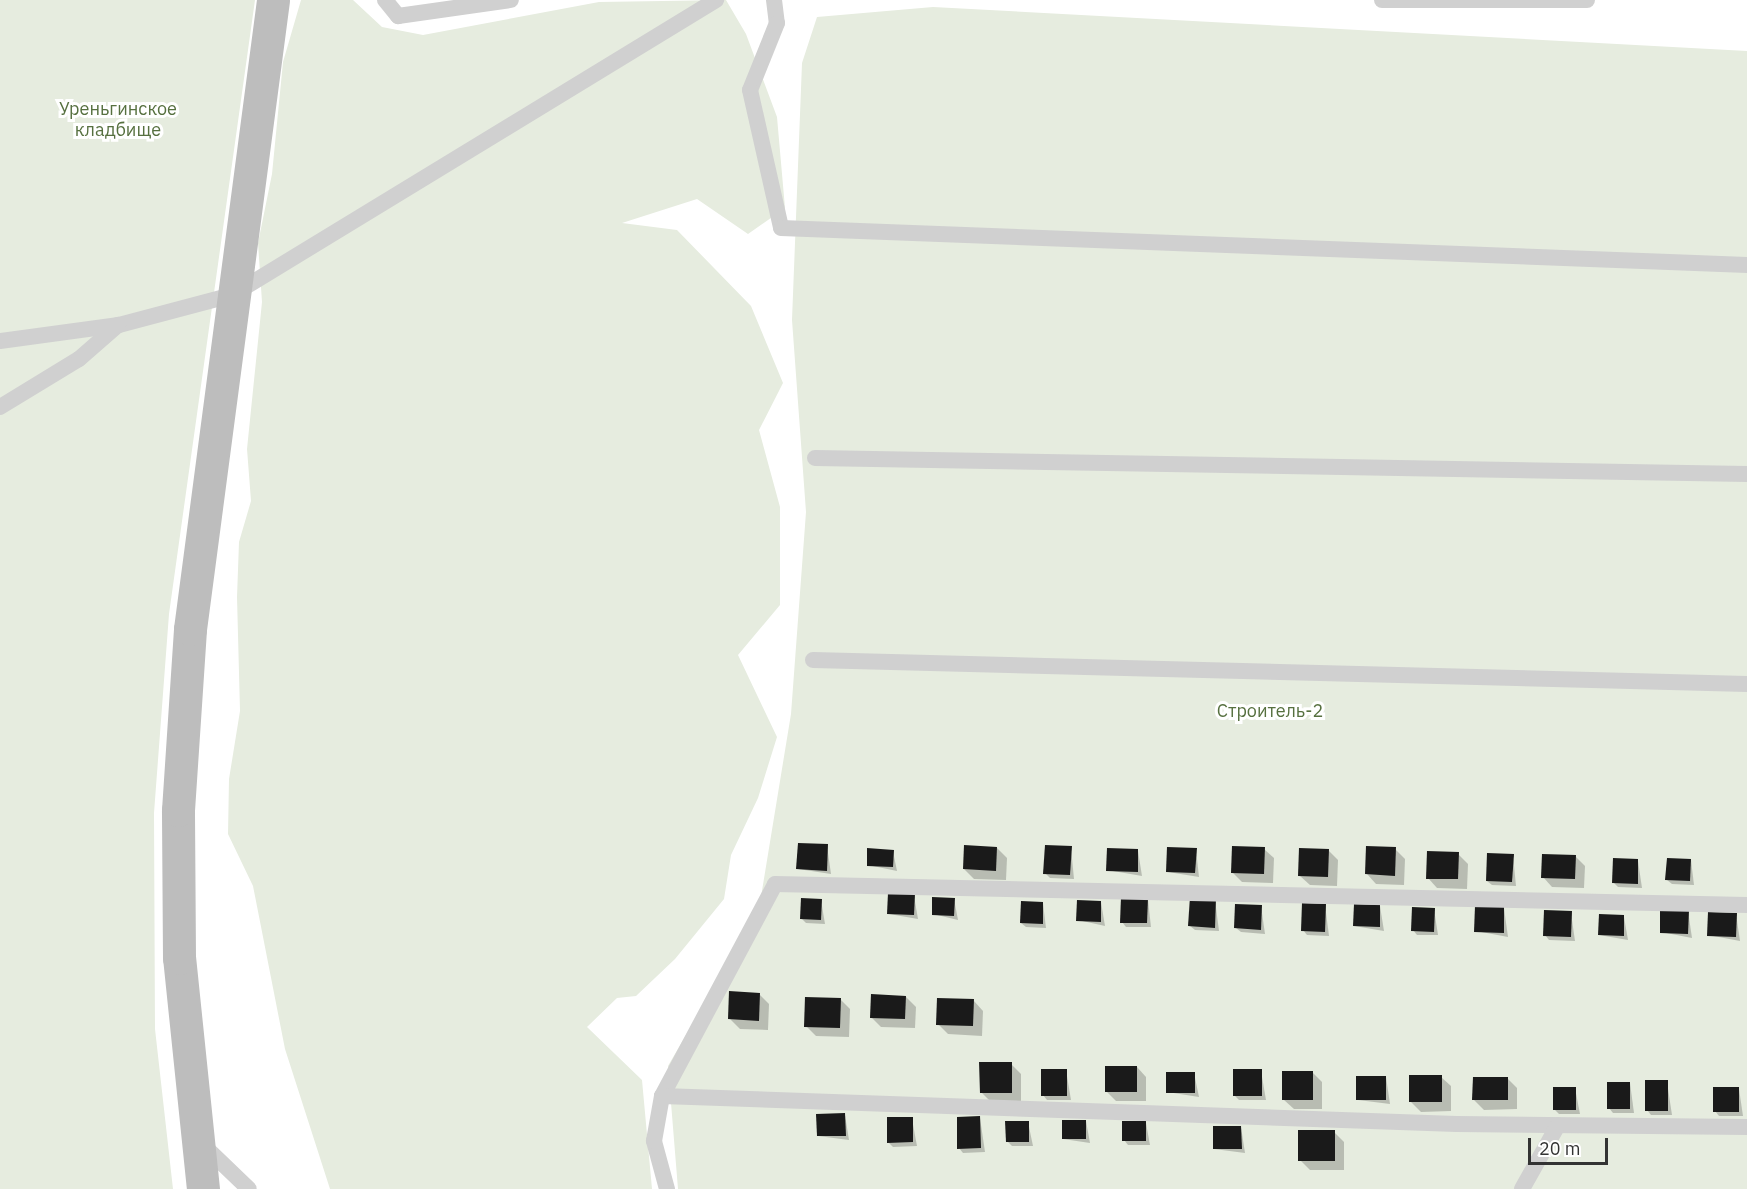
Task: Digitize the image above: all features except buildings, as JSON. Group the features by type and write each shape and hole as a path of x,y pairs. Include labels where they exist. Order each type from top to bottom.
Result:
{"main road":[{"path":"203,1189 179,958 178,810 190,629 231,295 273,0"}],"lane":[{"path":"385,0 398,16 511,0"},
{"path":"0,341 119,325 231,295 716,0"},
{"path":"774,0 777,23 750,90 780,228 1747,265"},
{"path":"1382,0 1587,0"},
{"path":"0,407 79,359 119,325"},
{"path":"814,458 1747,474"},
{"path":"813,660 1747,684"},
{"path":"667,1189 654,1141 662,1096 775,884 1747,905"},
{"path":"662,1096 1557,1125 1747,1127"},
{"path":"1522,1189 1557,1125"},
{"path":"198,1140 249,1189"}],"green space":[{"name":"Уреньгинское кладбище","path":"0,0 255,0 169,614 154,813 155,1029 173,1189 0,1189"},
{"path":"301,0 353,0 382,27 423,35 599,2 726,0 746,34 777,117 785,208 748,234 697,199 622,223 677,230 751,306 783,383 759,430 780,507 780,605 738,655 777,737 758,798 731,855 724,899 675,959 636,996 617,998 587,1027 642,1080 652,1189 330,1189 285,1049 253,886 228,834 229,779 240,711 237,597 239,542 251,501 247,449 262,302 258,243 272,174 283,62"},
{"name":"Строитель-2","path":"933,7 1747,51 1747,1189 678,1189 668,1066 759,909 791,714 806,512 792,320 802,63 817,17"}]}
